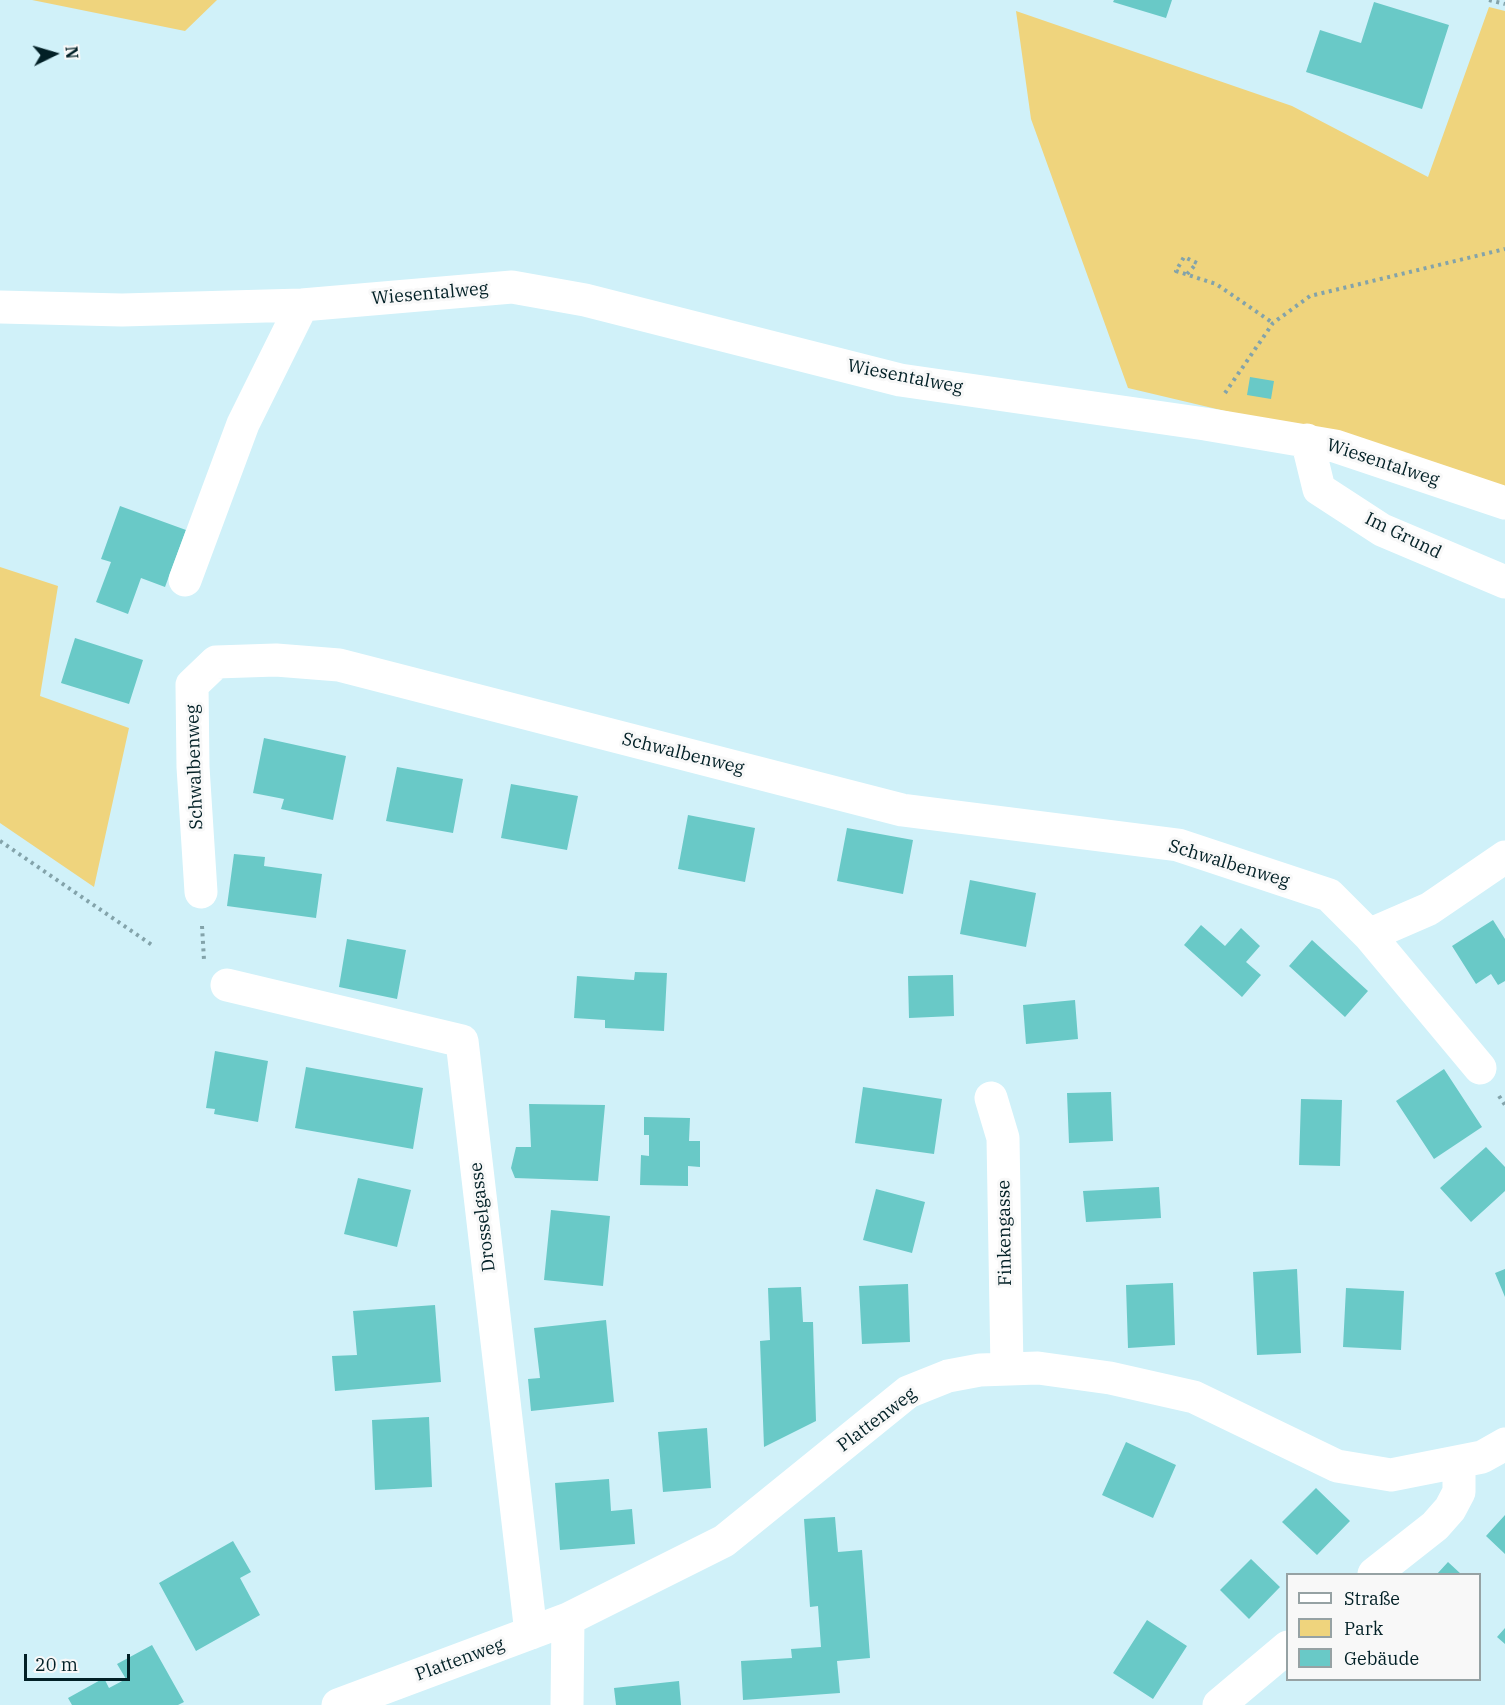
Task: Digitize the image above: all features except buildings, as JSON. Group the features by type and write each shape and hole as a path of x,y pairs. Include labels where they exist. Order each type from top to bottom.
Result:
{"street":[{"name":"Wiesentalweg","path":"0,307 122,310 302,306 512,287 585,300 900,380 1205,424 1335,446 1505,503"},
{"path":"185,580 243,424 302,306"},
{"name":"Im Grund","path":"1307,440 1319,489 1382,530 1505,582"},
{"name":"Schwalbenweg","path":"201,892 193,767 192,685 216,662 276,660 339,665 902,810 1178,845 1329,895 1369,935 1480,1068"},
{"path":"1369,935 1429,909 1505,857"},
{"name":"Drosselgasse","path":"227,985 462,1041 531,1633"},
{"name":"Finkengasse","path":"991,1098 1003,1138 1007,1369"},
{"name":"Plattenweg","path":"338,1705 568,1619 724,1541 908,1392 948,1376 980,1370 1038,1368 1110,1378 1194,1397 1337,1466 1390,1475 1459,1464 1482,1457 1505,1444"},
{"path":"1376,1573 1435,1526 1450,1509 1459,1492 1459,1464"},
{"path":"567,1705 568,1619"},
{"path":"1219,1705 1286,1648"}],"path":[{"path":"1489,0 1505,4"},
{"path":"1205,424 1273,323 1310,296 1505,249"},
{"path":"1187,274 1197,263 1184,257 1176,271 1216,284 1273,323"},
{"path":"0,841 152,945"},
{"path":"201,892 203,959 227,985"}],"green space":[{"path":"32,0 217,0 185,31"},
{"path":"1489,7 1505,11 1505,490 1398,452 1128,388 1031,119 1016,11 1292,106 1428,177"},
{"path":"0,567 58,586 40,696 129,728 94,887 0,823"}]}
